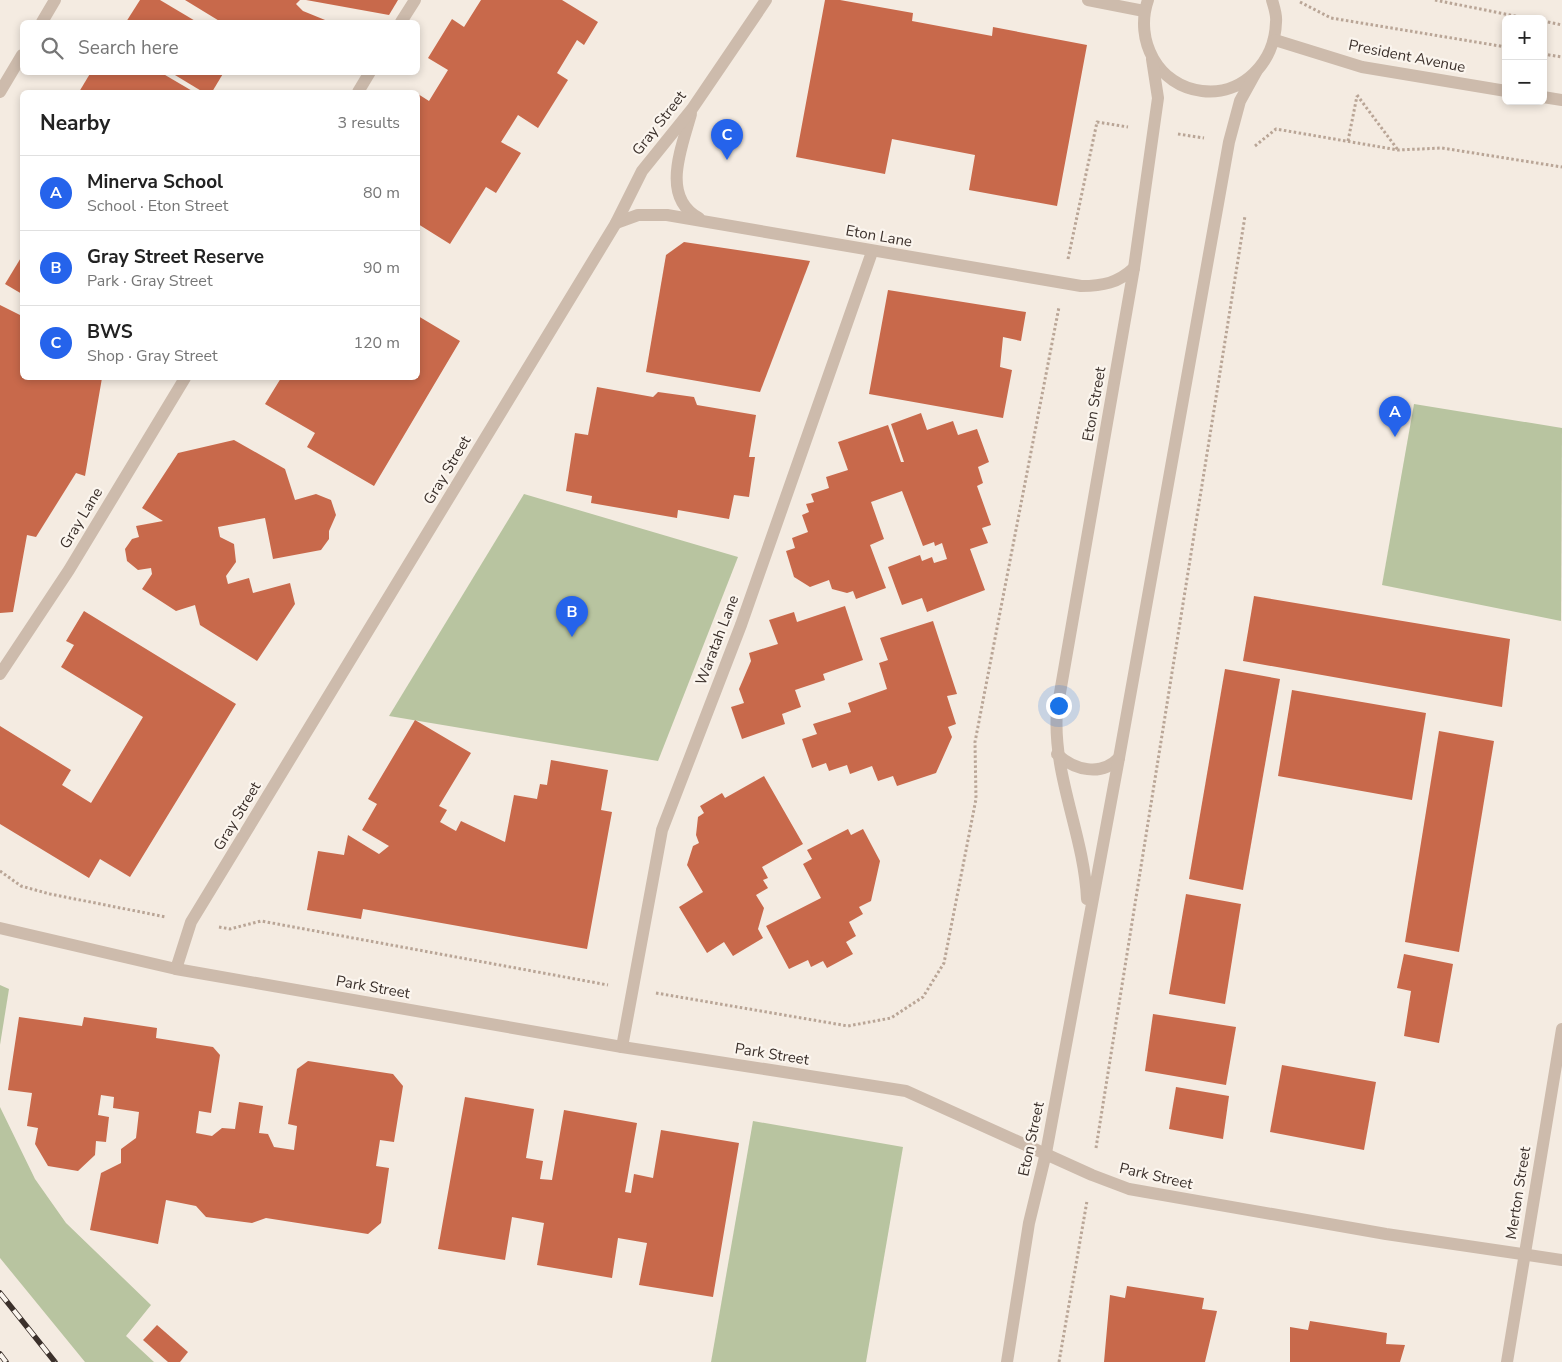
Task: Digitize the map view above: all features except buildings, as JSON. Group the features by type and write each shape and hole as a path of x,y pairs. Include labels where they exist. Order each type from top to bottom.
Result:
{"street":[{"path":"43,20 56,0"},
{"path":"402,20 415,0"},
{"name":"Gray Street","path":"176,968 192,922 616,223 642,170 692,109 766,0"},
{"path":"1088,0 1146,5"},
{"path":"1272,0 1277,20 1275,40"},
{"name":"Eton Street","path":"1088,922 1083,864 1057,754 1057,710 1134,268 1154,131 1158,98 1152,59 1146,44 1143,27 1146,5"},
{"name":"Eton Street","path":"1007,1362 1029,1223 1046,1153 1229,142 1240,100 1256,72 1268,58 1275,40"},
{"name":"President Avenue","path":"1275,40 1362,67 1502,90"},
{"path":"0,92 20,58"},
{"path":"1152,59 1163,72 1181,84 1202,91 1224,90 1241,83 1256,72"},
{"path":"359,90 368,75"},
{"path":"1547,98 1562,100"},
{"path":"692,109 678,162 677,186 681,202 687,211 708,222"},
{"name":"Eton Lane","path":"616,223 630,217 654,214 1081,286 1106,285 1124,277 1134,268"},
{"name":"Waratah Lane","path":"622,1047 631,989 662,830 741,625 872,252"},
{"name":"Gray Lane","path":"0,674 69,570 184,380"},
{"path":"1057,754 1074,766 1090,770 1107,766 1119,758"},
{"name":"Park Street","path":"0,928 176,968 622,1047 906,1091 1092,1175 1129,1189 1160,1196 1386,1234 1562,1260"},
{"name":"Merton Street","path":"1507,1362 1562,1030"}],"path":[{"path":"1298,0 1317,13 1332,18 1502,46"},
{"path":"1435,0 1510,15"},
{"path":"1547,22 1562,25"},
{"path":"1547,55 1562,57"},
{"path":"1348,141 1357,95 1398,150"},
{"path":"0,871 21,886 50,894 230,929 261,921 631,989 848,1026 891,1018 923,997 944,963 976,799 975,742 1097,122 1256,146"},
{"path":"1254,156 1256,146 1276,129 1398,150 1442,148 1562,168"},
{"path":"1059,1362 1092,1175 1245,215"}],"green space":[{"path":"1414,404 1562,428 1561,621 1382,585"},
{"path":"524,494 738,557 658,761 389,716"},
{"path":"0,985 9,989 0,1045"},
{"path":"0,1107 35,1179 66,1223 151,1305 126,1336 154,1362 85,1362 0,1258"},
{"path":"753,1121 903,1147 866,1362 711,1362"}],"railway":[{"path":"0,1293 55,1362"},
{"path":"0,1354 6,1362"}],"place":[{"name":"BWS","path":"727,160"},
{"name":"Minerva School","path":"1395,437"},
{"name":"Gray Street Reserve","path":"572,637"}]}
